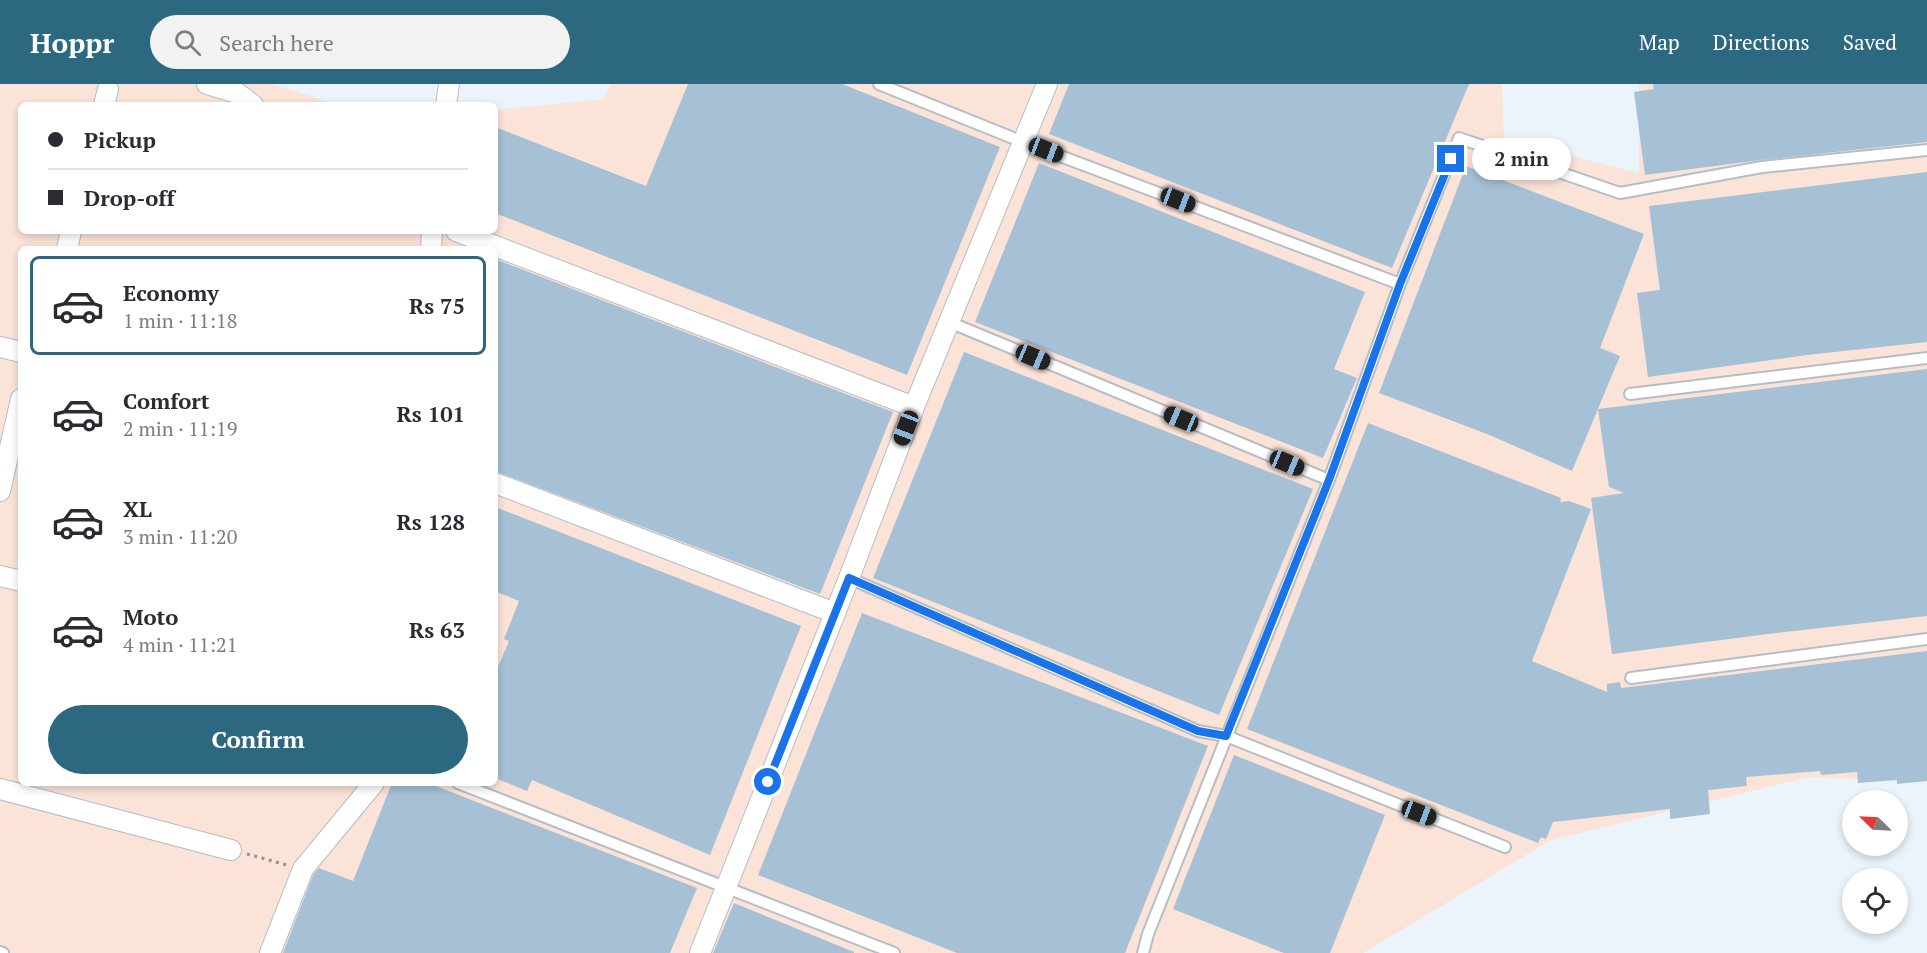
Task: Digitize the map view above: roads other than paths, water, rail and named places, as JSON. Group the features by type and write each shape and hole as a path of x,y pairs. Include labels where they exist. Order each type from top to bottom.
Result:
{"street":[{"path":"207,84 237,93 249,102"},
{"path":"446,102 449,84"},
{"path":"700,953 849,578 914,407 1047,84"},
{"path":"464,234 495,246"},
{"path":"498,247 914,407"},
{"path":"0,347 18,351"},
{"path":"0,491 18,412"},
{"path":"498,484 835,613"},
{"path":"0,576 18,580"},
{"path":"270,953 303,869 372,786"},
{"path":"0,789 231,850"}],"lane":[{"path":"879,84 1023,142 1400,284"},
{"path":"1143,953 1148,934 1329,480 1400,284 1459,138 1620,193 1762,167 1927,150"},
{"path":"949,322 1329,480"},
{"path":"1630,394 1927,358"},
{"path":"849,578 1198,731 1226,736 1505,847"},
{"path":"1631,678 1927,639"},
{"path":"466,786 894,953"}]}
